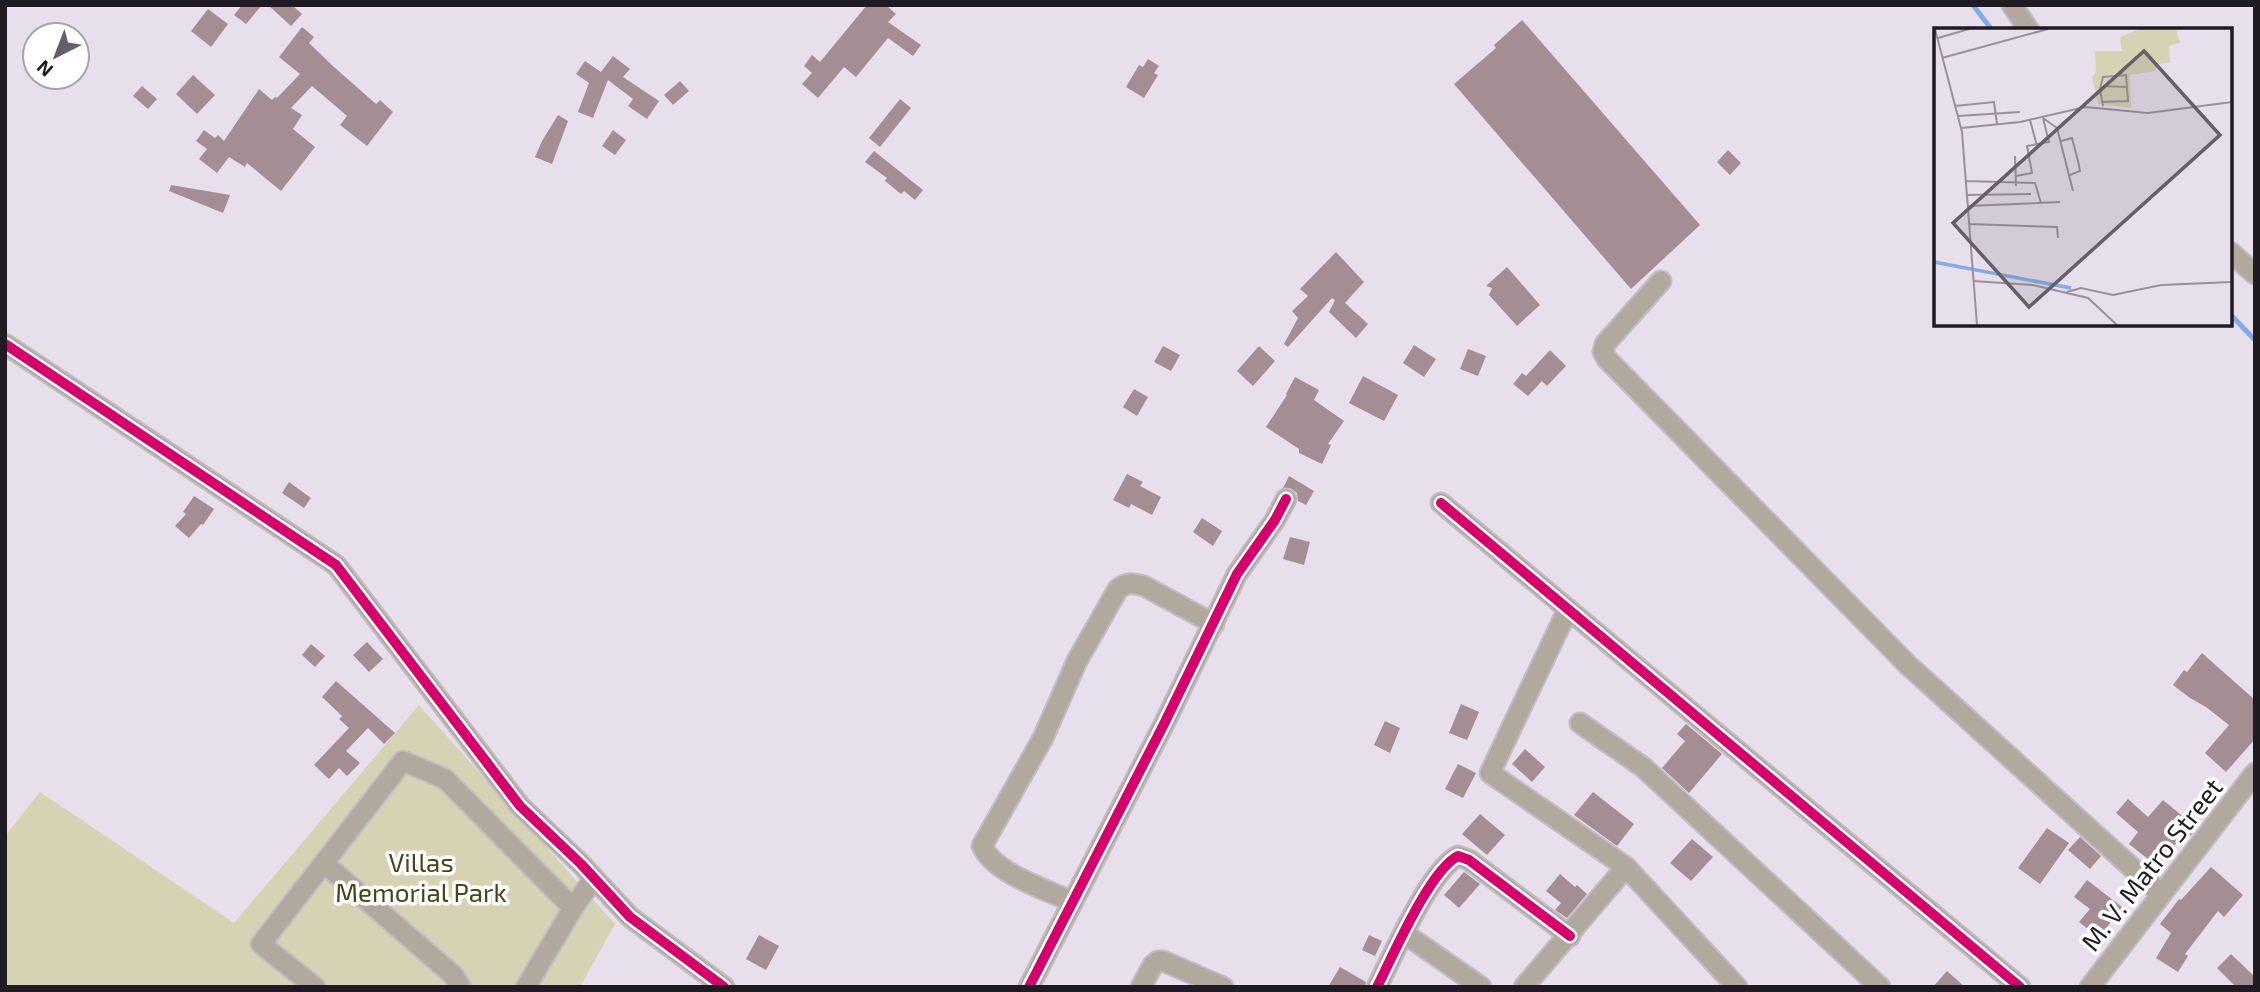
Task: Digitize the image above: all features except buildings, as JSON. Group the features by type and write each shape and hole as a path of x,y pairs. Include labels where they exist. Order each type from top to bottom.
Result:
{"street":[{"path":"2012,5 2028,28"},
{"path":"2232,254 2255,274"},
{"path":"1661,281 1605,344 1603,352 1607,359 1908,665 2161,894"},
{"path":"5,344 336,565 520,806 630,917 724,987"},
{"path":"1029,987 1237,574 1275,520 1286,499"},
{"path":"1441,503 2020,987"},
{"path":"1073,902 1003,869 989,858 982,846 1043,738 1077,661 1118,589 1124,584 1144,586 1214,624"},
{"path":"1568,609 1490,773 1626,867 1737,987"},
{"path":"1580,723 1643,767 1880,987"},
{"path":"315,987 261,944 403,761 445,779 573,908"},
{"name":"M. V. Matro Street","path":"2090,987 2255,773"},
{"path":"1377,987 1427,892 1444,867 1458,856 1469,860 1570,936"},
{"path":"325,864 444,967 461,987"},
{"path":"1524,987 1626,867"},
{"path":"526,987 594,878"},
{"path":"1405,934 1481,987"},
{"path":"1142,987 1158,961 1223,987"}],"green space":[{"name":"Villas Memorial Park","path":"419,705 615,924 580,987 5,987 5,836 40,792 234,923"}],"waterway":[{"path":"1973,5 1990,28"},
{"path":"2232,316 2255,340"}],"cycle path":[{"path":"5,344 336,565 520,806 581,864 630,917 724,987"},
{"path":"1029,987 1164,724 1237,574 1275,520 1286,499"},
{"path":"1441,503 2020,987"},
{"path":"1377,987 1435,878 1458,856 1469,860 1570,936"}]}
